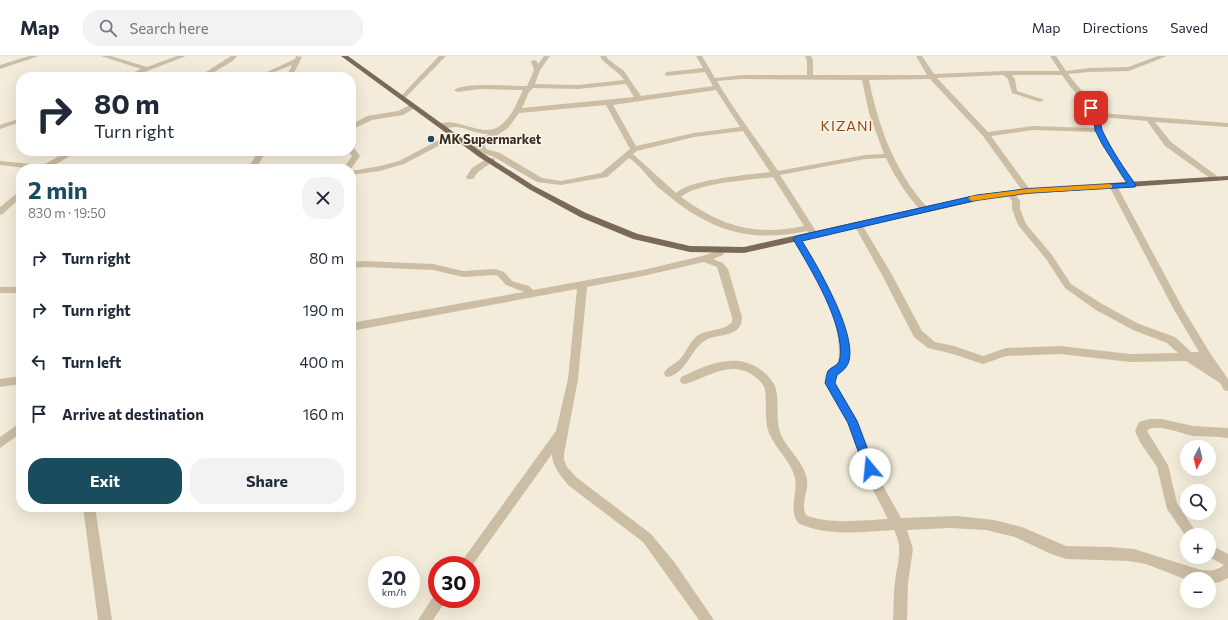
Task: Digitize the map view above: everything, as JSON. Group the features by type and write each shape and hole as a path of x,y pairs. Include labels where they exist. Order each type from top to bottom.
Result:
{"main road":[{"path":"346,56 390,87 412,106 473,148 519,179 570,209 651,242 690,251 720,253 744,250 797,239 812,232 858,225 924,209 1010,193 1228,178"}],"street":[{"path":"0,67 36,56"},
{"path":"104,56 147,69"},
{"path":"139,72 183,56"},
{"path":"210,72 232,59 234,56"},
{"path":"402,98 443,56"},
{"path":"483,150 481,146 484,141 505,126 517,111 537,70 547,56"},
{"path":"603,56 605,60 622,72 638,97"},
{"path":"607,103 631,151 651,176 689,209 705,218 742,232 754,234 812,232 717,88 699,56"},
{"path":"808,56 810,61 810,78"},
{"path":"919,56 932,77 986,134 1027,191"},
{"path":"1053,56 1098,115 1098,130 1125,176 1133,185"},
{"path":"712,80 742,77 902,78 1004,73 1066,75 1089,70 1129,69 1164,56"},
{"path":"270,72 299,58"},
{"path":"292,72 299,58"},
{"path":"534,61 537,70"},
{"path":"667,74 706,70"},
{"path":"1004,73 1014,82 1014,92 1040,100"},
{"path":"865,77 877,127 889,156 907,191 924,209"},
{"path":"457,90 481,87 529,88 595,86 628,82"},
{"path":"517,111 607,103 638,97 717,88"},
{"path":"356,125 370,118 400,113 412,106"},
{"path":"1098,115 1228,125"},
{"path":"1149,119 1168,144 1217,179"},
{"path":"0,127 16,122"},
{"path":"441,126 458,125 478,132 495,132"},
{"path":"986,134 1033,128 1098,130"},
{"path":"473,148 497,155 540,180 561,183 604,175 631,151 694,135 745,129"},
{"path":"356,172 393,166 408,160 433,145 455,135"},
{"path":"55,164 67,156"},
{"path":"676,197 680,192 715,182 775,174 865,157 889,156"},
{"path":"470,177 476,170 491,160"},
{"path":"0,163 16,165"},
{"path":"1113,186 1178,308 1206,356 1225,384"},
{"path":"1010,193 1016,201 1016,209 1022,225 1049,257 1068,286 1099,307 1136,327 1171,340 1189,357 1225,384"},
{"path":"0,212 16,197"},
{"path":"858,225 886,273 918,334 932,345 954,350 983,360 1006,352 1060,350 1130,358 1206,356"},
{"path":"797,239 819,277 835,311 842,332 845,359 843,365 832,373 830,383 852,421 876,484 898,524 907,549 901,583 899,610 900,620"},
{"path":"356,326 582,285 704,259 720,253"},
{"path":"669,373 684,362 692,346 700,339 711,334 731,330 737,323 737,317 723,269 720,265 704,259"},
{"path":"356,265 433,267 463,274 494,272 501,274 509,283 526,288 531,294"},
{"path":"582,285 573,379 561,433 558,460 579,488 634,526 647,539 707,620"},
{"path":"0,290 16,290"},
{"path":"685,380 703,372 734,364 750,367 766,381 770,388 772,423 775,433 794,460 799,471 802,486 798,504 799,514 802,520 843,526 951,522 1001,527 1017,531 1061,552 1075,554 1106,553 1150,559 1177,571 1193,576 1224,574 1228,570"},
{"path":"0,383 16,381"},
{"path":"1187,528 1171,505 1162,465 1144,438 1141,431 1143,425 1164,423 1194,431 1228,433"},
{"path":"0,443 16,431"},
{"path":"472,556 561,433"},
{"path":"90,512 105,620"},
{"path":"1216,554 1228,561"},
{"path":"425,620 434,608"}],"slow traffic":[{"path":"972,198 1027,191 1109,186"}],"place":[{"name":"MK Supermarket","path":"431,139"}],"district":[{"name":"KIZANI","path":"847,126"}],"route":[{"path":"870,469 859,436 844,405 830,383 832,373 843,365 845,359 845,349 839,322 819,277 797,239 952,202 1027,191 1133,185 1125,176 1098,130 1098,115 1091,108"}]}
